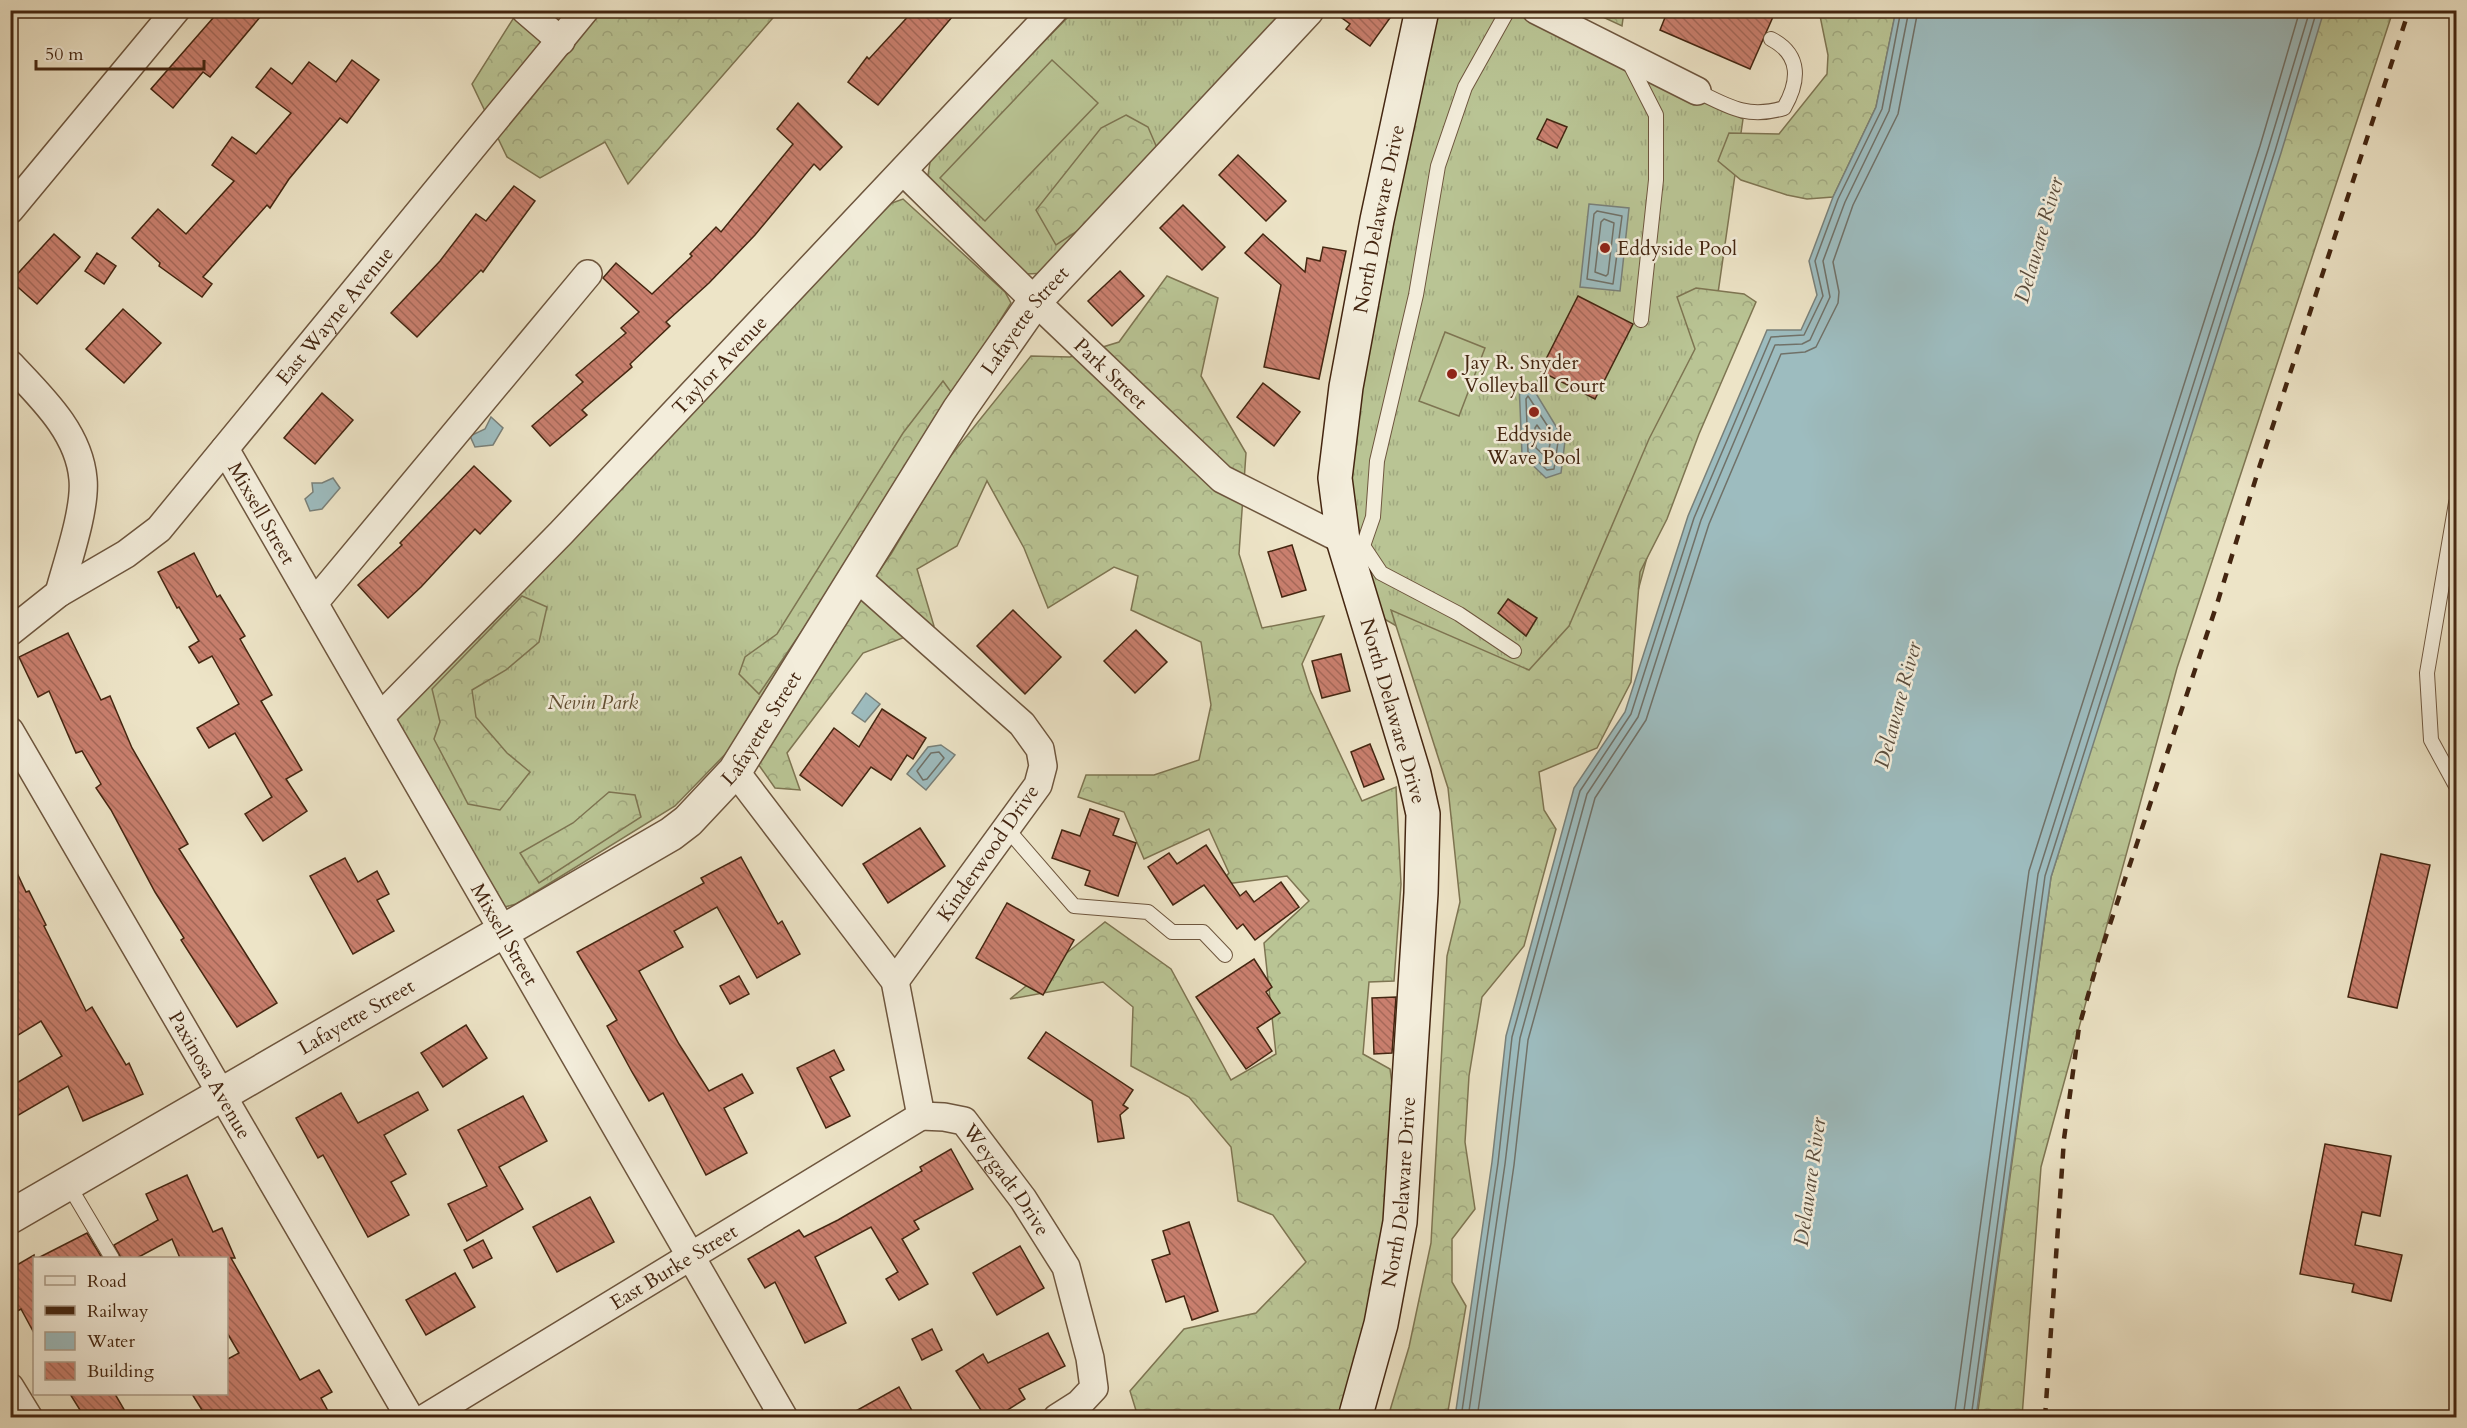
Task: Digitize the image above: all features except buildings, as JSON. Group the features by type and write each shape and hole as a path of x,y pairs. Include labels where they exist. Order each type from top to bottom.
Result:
{"street":[{"path":"10,210 176,10"},
{"path":"525,10 561,41"},
{"name":"East Wayne Avenue","path":"10,632 59,593 126,554 159,529 585,10"},
{"name":"Taylor Avenue","path":"380,717 561,533 1054,10"},
{"name":"Lafayette Street","path":"10,1217 671,834 688,821 735,771 959,410 1035,301 1307,10"},
{"name":"North Delaware Drive","path":"1355,1418 1381,1324 1400,1222 1421,893 1423,814 1335,478 1346,387 1377,215 1422,10"},
{"path":"1536,10 1697,91"},
{"name":"Park Street","path":"903,171 1035,301 1222,479 1353,543"},
{"path":"314,603 588,274"},
{"path":"10,364 51,407 73,443 83,480 78,516 59,593"},
{"name":"Mixsell Street","path":"225,449 784,1418"},
{"name":"Kinderwood Drive","path":"855,576 1022,724 1040,749 1043,766 1038,785 1008,830 894,981"},
{"name":"Paxinosa Avenue","path":"10,731 410,1418"},
{"path":"735,771 894,981 921,1116"},
{"name":"East Burke Street","path":"425,1418 921,1116"},
{"name":"Weygadt Drive","path":"921,1116 964,1121 1023,1199 1066,1267 1090,1359 1094,1388 1079,1404 1057,1418"},
{"path":"10,1387 28,1418"}],"lane":[{"path":"1508,10 1465,87 1438,166 1416,295 1377,461 1373,517 1353,543 1381,573 1459,614 1514,651"},
{"path":"1697,91 1736,110 1763,114 1784,108 1795,89 1794,60 1780,44 1771,39"},
{"path":"1625,55 1656,115 1656,180 1641,320"},
{"path":"2457,503 2427,673 2431,740 2457,786"},
{"path":"1008,830 1074,906 1148,912 1172,932 1203,932 1225,955"},
{"path":"68,1184 111,1257"}],"green space":[{"path":"518,11 779,11 628,184 605,142 540,178 507,157 472,84"},
{"path":"1074,11 1291,11 1050,273 1026,274 934,186 928,175 931,156"},
{"path":"1422,11 1536,11 1743,119 1718,293 1610,695 1467,667 1362,606 1335,478"},
{"path":"1590,11 1624,11 1622,26"},
{"path":"1819,11 1896,11 1876,107 1833,197 1807,199 1741,180 1718,161 1729,133 1779,134 1827,74 1828,55"},
{"path":"2321,11 2393,11 2177,668 2041,1167 2022,1417 1977,1418 2051,877"},
{"path":"1052,60 1098,103 985,221 940,178"},
{"path":"1126,115 1148,127 1157,148 1082,228 1056,245 1036,210 1101,128"},
{"name":"Nevin Park","path":"903,199 1005,292 1011,303 737,742 675,806 516,904 505,907 394,719 872,222 892,203"},
{"path":"1167,276 1218,298 1201,376 1246,453 1239,554 1262,628 1324,616 1302,664 1310,690 1362,801 1396,787 1401,884 1394,981 1369,982 1363,1054 1390,1069 1397,1123 1377,1298 1341,1417 1138,1417 1130,1391 1184,1329 1256,1313 1306,1262 1273,1215 1238,1201 1231,1147 1189,1097 1131,1066 1133,1007 1103,982 1010,999 1105,922 1171,969 1231,1080 1276,1054 1264,943 1309,901 1287,876 1218,885 1229,873 1209,829 1144,859 1124,812 1078,797 1086,775 1154,775 1199,760 1211,705 1201,642 1131,610 1138,576 1114,567 1048,608 1024,548 987,481 957,546 917,569 934,626 863,653 787,753 800,790 775,788 756,761 794,692 891,554 945,463 1031,356 1070,357 1119,342"},
{"path":"1696,288 1744,294 1756,302 1699,434 1667,519 1640,572 1631,682 1597,748 1539,772 1544,810 1556,829 1524,946 1482,997 1469,1076 1465,1142 1475,1209 1452,1239 1452,1282 1466,1306 1447,1417 1388,1417 1409,1347 1431,1243 1447,956 1460,902 1448,788 1391,610 1529,670 1569,626 1649,439 1695,349 1677,297"},
{"name":"Jay R. Snyder Volleyball Court","path":"1445,332 1485,348 1459,416 1419,401"},
{"path":"943,381 951,392 838,578 759,694 739,674 745,657 777,634 903,433"},
{"path":"522,596 547,607 539,642 506,670 472,690 476,717 507,753 530,772 500,810 468,804 434,739 440,722 432,689"},
{"path":"609,792 635,795 641,817 539,883 520,853 573,823"}],"water":[{"name":"Delaware River","path":"1896,10 2324,11 2051,877 1976,1417 1455,1417 1492,1162 1506,1036 1574,788 1625,712 1688,516 1767,330 1801,330 1817,295 1809,261 1833,197 1876,107"},
{"name":"Eddyside Pool","path":"1589,204 1629,208 1620,291 1580,287"},
{"name":"Eddyside Wave Pool","path":"1519,382 1529,382 1565,441 1561,473 1546,478 1522,455"},
{"path":"491,417 503,428 493,445 475,447 470,436 485,429"},
{"path":"333,478 340,488 322,509 310,511 305,499 313,492 312,483 322,483"},
{"path":"866,693 880,704 865,722 852,713"},
{"path":"941,745 955,755 926,790 907,774 928,747"}],"railway":[{"path":"2045,1418 2064,1139 2079,1027 2099,957 2217,604 2259,468 2409,10"}],"place":[{"name":"Eddyside Pool","path":"1605,248"},
{"name":"Jay R. Snyder Volleyball Court","path":"1452,374"},
{"name":"Eddyside Wave Pool","path":"1534,412"}]}
